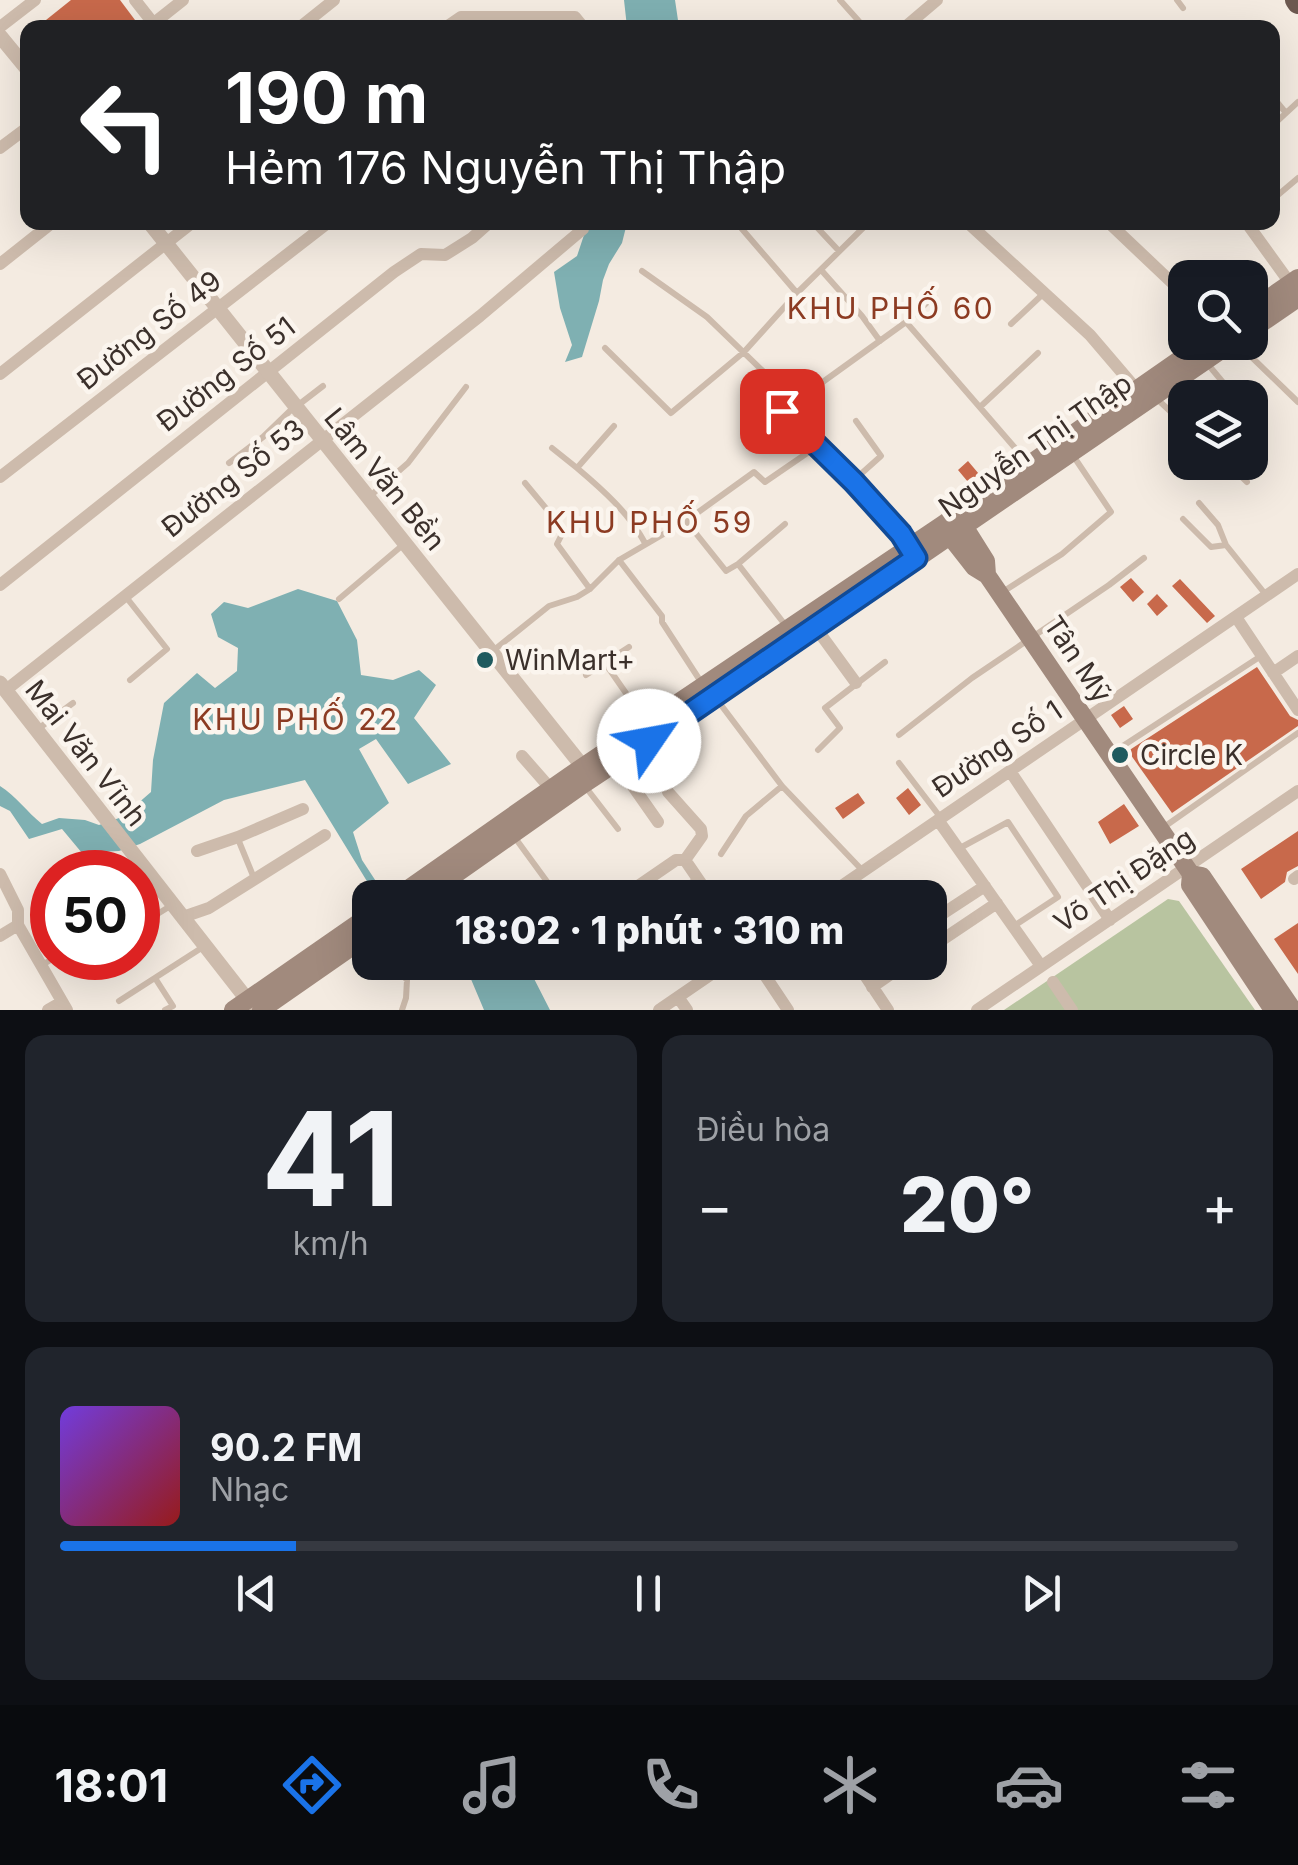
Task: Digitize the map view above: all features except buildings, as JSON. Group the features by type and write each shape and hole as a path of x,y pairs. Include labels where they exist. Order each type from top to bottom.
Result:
{"main road":[{"path":"1268,301 1295,286"},
{"path":"1268,313 1295,286"},
{"name":"Nguyễn Thị Thập","path":"954,526 1030,465 1193,360"},
{"name":"Nguyễn Thị Thập","path":"420,880 550,789 616,762 787,628 1071,452 1145,393"},
{"name":"Tân Mỹ","path":"954,526 970,538 986,561 987,575 1189,871 1202,876 1255,968 1273,1010"},
{"name":"Nguyễn Thị Thập","path":"447,880 512,834 647,724 710,692 816,628 913,552"},
{"path":"249,1008 352,929"},
{"path":"249,1008 352,946"},
{"name":"Tân Mỹ","path":"1255,968 1292,1010"}],"street":[{"path":"0,26 36,0"},
{"path":"135,0 151,20"},
{"path":"161,20 183,0"},
{"path":"309,20 334,0"},
{"path":"913,20 937,0"},
{"path":"456,20 577,20"},
{"path":"0,36 20,60"},
{"path":"0,264 43,230"},
{"name":"Lâm Văn Bền","path":"155,230 492,652 586,776"},
{"path":"0,374 183,230"},
{"name":"Đường Số 49","path":"0,477 319,230"},
{"name":"Đường Số 51","path":"0,585 421,254 445,255 481,230"},
{"name":"Đường Số 53","path":"3,687 125,596 480,316 581,230"},
{"path":"976,230 1090,335 1145,393"},
{"path":"1116,230 1168,279"},
{"path":"1252,230 1295,286"},
{"name":"Đường Số 1","path":"849,880 1298,574"},
{"path":"1236,616 1298,710"},
{"path":"816,628 856,683"},
{"path":"1274,673 1298,656"},
{"name":"Mai Văn Vĩnh","path":"3,687 178,911"},
{"path":"522,756 550,789"},
{"path":"616,762 658,822"},
{"path":"1010,770 1110,920"},
{"name":"Võ Thị Đặng","path":"978,1010 1189,871 1298,791"},
{"path":"668,792 701,829 702,836 685,860"},
{"path":"197,851 303,809"},
{"path":"940,819 1041,966"},
{"path":"178,911 209,908 326,835"},
{"path":"648,880 676,860 685,860"},
{"path":"685,860 698,880"},
{"path":"0,874 30,946"},
{"path":"947,911 985,886"},
{"path":"947,937 997,903"},
{"path":"178,911 249,1008"},
{"path":"0,936 18,925"},
{"path":"48,1010 65,1006 49,980"},
{"path":"659,1010 702,980"},
{"path":"768,980 788,1010"},
{"path":"869,980 888,1010"},
{"path":"872,987 882,980"},
{"path":"1053,982 1072,1010"},
{"path":"678,997 687,1010"}],"lane":[{"path":"840,0 857,20"},
{"path":"1177,0 1183,8"},
{"path":"1280,119 1298,102"},
{"path":"1280,106 1286,113"},
{"path":"743,230 798,294"},
{"path":"819,230 839,251"},
{"path":"606,348 671,413 744,352 861,230"},
{"path":"642,271 707,318 795,402"},
{"path":"822,271 880,341"},
{"path":"1011,324 1044,293"},
{"path":"913,552 854,482 782,411 906,322 934,296"},
{"path":"906,322 1030,465"},
{"path":"980,407 1038,353"},
{"path":"1254,360 1298,402"},
{"path":"229,463 323,386"},
{"path":"368,498 408,463 466,387"},
{"path":"1145,393 1168,411"},
{"path":"854,482 881,456 856,421"},
{"path":"577,468 614,426"},
{"path":"492,652 550,606 590,589 618,560 686,522 754,472 765,482 816,446"},
{"path":"552,448 605,491 645,543"},
{"path":"1000,594 1062,554 1112,512 1071,452"},
{"path":"524,482 564,530 556,544 590,589"},
{"path":"1198,503 1267,596"},
{"path":"1183,519 1211,547 1226,545"},
{"path":"686,522 726,571 785,524"},
{"path":"339,599 405,543"},
{"path":"899,735 972,678 1144,558"},
{"path":"618,560 662,616 662,622 710,692 782,786 862,871"},
{"path":"738,564 787,628"},
{"path":"125,596 168,649 130,680"},
{"path":"586,675 630,647"},
{"path":"1110,754 1262,656"},
{"path":"818,750 840,728 824,708 885,662"},
{"path":"604,663 647,724"},
{"path":"37,730 73,702"},
{"path":"1161,829 1298,734"},
{"path":"899,763 940,819"},
{"path":"586,776 618,828"},
{"path":"720,854 746,816 782,786"},
{"path":"959,849 1008,822 1058,898 1014,927"},
{"path":"512,834 545,880"},
{"path":"238,837 254,880"},
{"path":"160,918 178,911"},
{"path":"160,974 206,946"},
{"path":"120,1001 151,980"},
{"path":"155,980 174,1006 165,1010"},
{"path":"402,1010 407,980"}],"green space":[{"path":"1168,899 1179,901 1255,1010 1004,1010"}],"water":[{"path":"624,0 675,0 678,20 626,20"},
{"path":"586,230 625,230 603,280 582,357 565,362 572,345 554,272 577,256"},
{"path":"298,589 337,601 357,640 361,675 393,680 419,670 436,685 414,718 451,764 408,784 376,739 359,749 389,803 353,832 362,860 375,880 366,880 305,780 224,800 122,850 80,850 62,829 29,839 10,811 0,806 0,786 42,824 59,818 99,825 122,817 151,792 164,703 197,673 215,688 237,671 238,648 218,637 211,614 224,602 248,608"},
{"path":"471,980 535,980 550,1010 484,1010"}],"place":[{"name":"WinMart+","path":"485,660"},
{"name":"Circle K","path":"1120,755"}],"district":[{"name":"KHU PHỐ 60","path":"891,308"},
{"name":"KHU PHỐ 59","path":"650,522"},
{"name":"KHU PHỐ 22","path":"296,719"}],"route":[{"path":"649,741 916,558 901,534 854,482 782,411"}]}
